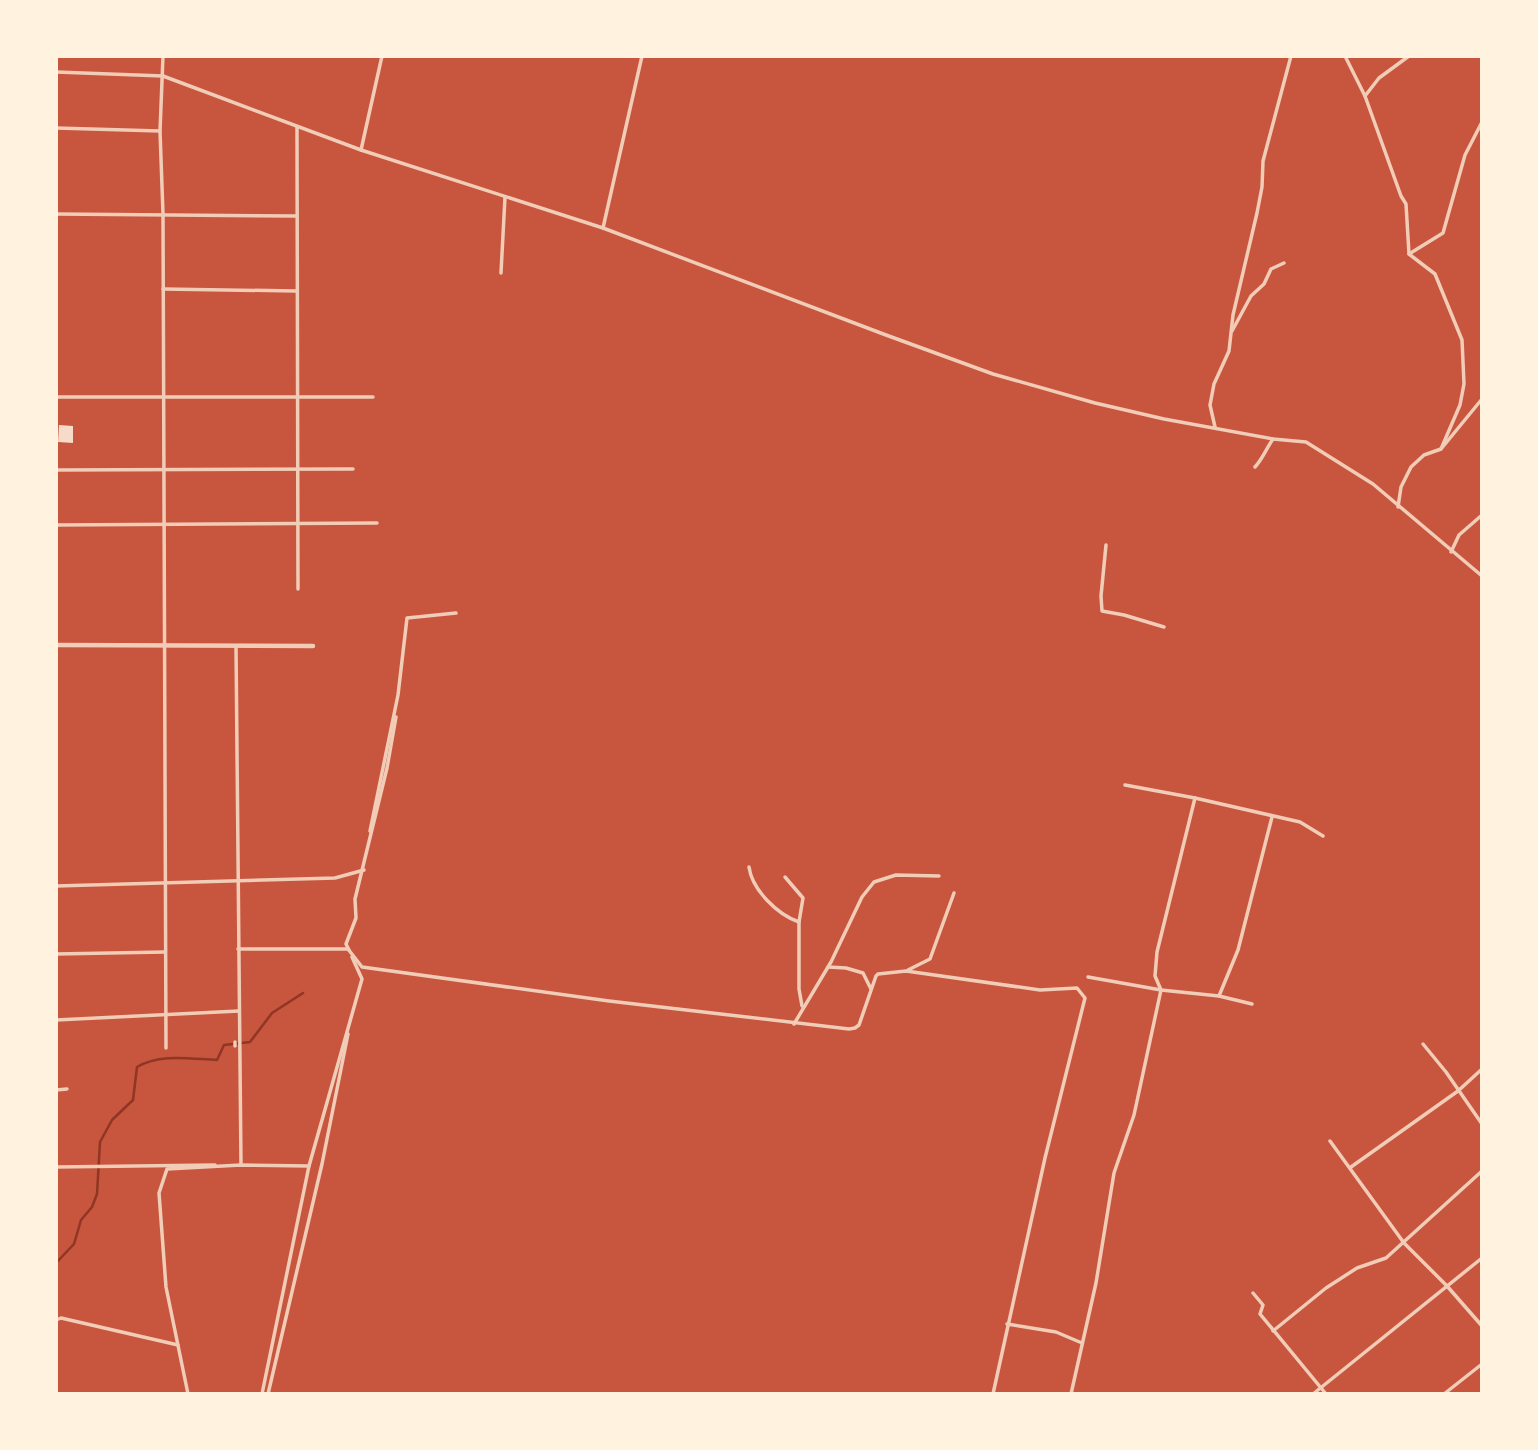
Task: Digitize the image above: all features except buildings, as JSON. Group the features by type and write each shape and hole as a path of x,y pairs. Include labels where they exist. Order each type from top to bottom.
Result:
{"street":[{"path":"163,56 160,131 163,215 166,1048"},
{"path":"361,150 382,56"},
{"path":"603,228 642,56"},
{"path":"1215,427 1210,405 1214,384 1229,351 1240,282 1262,187 1263,161 1290,56"},
{"path":"1345,56 1365,96 1406,204 1409,254 1435,274 1462,340 1464,384 1460,405 1441,449"},
{"path":"1365,96 1379,78 1409,56"},
{"path":"56,72 163,76 361,150 603,228 993,374 1095,403 1273,439 1306,442 1373,484 1482,576"},
{"path":"1409,254 1443,233 1465,155 1482,122"},
{"path":"296,127 298,589"},
{"path":"56,128 160,131"},
{"path":"501,273 505,197"},
{"path":"56,214 297,216"},
{"path":"1231,333 1251,296 1264,284 1271,269 1284,263"},
{"path":"163,289 296,291"},
{"path":"56,397 373,397"},
{"path":"1398,507 1401,487 1411,467 1424,455 1441,449 1482,399"},
{"path":"1255,467 1264,458 1273,439"},
{"path":"56,470 353,469"},
{"path":"1451,552 1459,535 1482,515"},
{"path":"56,525 377,523"},
{"path":"1106,545 1102,611 1164,627"},
{"path":"56,886 335,878 364,870 374,804 398,695 407,618 456,613"},
{"path":"56,645 313,646"},
{"path":"236,646 241,1165"},
{"path":"262,1394 309,1166 362,979 346,944 356,918 355,899 387,768 396,717"},
{"path":"1125,785 1300,822 1323,836"},
{"path":"1071,1394 1096,1283 1114,1173 1134,1115 1161,990 1155,976 1157,952 1195,798"},
{"path":"1219,996 1238,950 1272,817"},
{"path":"749,867 752,879 774,909 786,918 799,922"},
{"path":"794,1024 828,967 862,897 874,882 895,875 939,876"},
{"path":"785,877 803,898 799,922 799,989 803,1008"},
{"path":"906,971 930,960 954,893"},
{"path":"238,949 348,948 362,967 794,1024 855,1028 859,1025 878,974 906,971 1040,990 1077,988 1085,998 1007,1324 993,1394"},
{"path":"56,954 165,952"},
{"path":"268,1394 322,1164 362,967"},
{"path":"828,967 863,973 871,989"},
{"path":"1088,977 1252,1003"},
{"path":"56,1020 240,1011"},
{"path":"1423,1044 1482,1124"},
{"path":"1351,1167 1458,1091 1482,1069"},
{"path":"56,1090 67,1089"},
{"path":"1330,1141 1404,1243 1482,1326"},
{"path":"56,1167 322,1164"},
{"path":"188,1394 166,1287 159,1193 167,1168 309,1166"},
{"path":"1273,1331 1326,1288 1357,1268 1386,1258 1482,1171"},
{"path":"159,1206 163,1265 188,1394"},
{"path":"1313,1394 1482,1258"},
{"path":"1253,1293 1263,1305 1260,1314 1326,1394"},
{"path":"56,1320 61,1318 180,1345"},
{"path":"1007,1324 1056,1332 1082,1343"},
{"path":"1444,1394 1482,1364"}],"waterway":[{"path":"56,1263 74,1244 81,1220 92,1207 97,1194 100,1142 112,1120 133,1100 137,1067 166,1058 217,1060 224,1045 250,1042 272,1013 303,993"}]}
